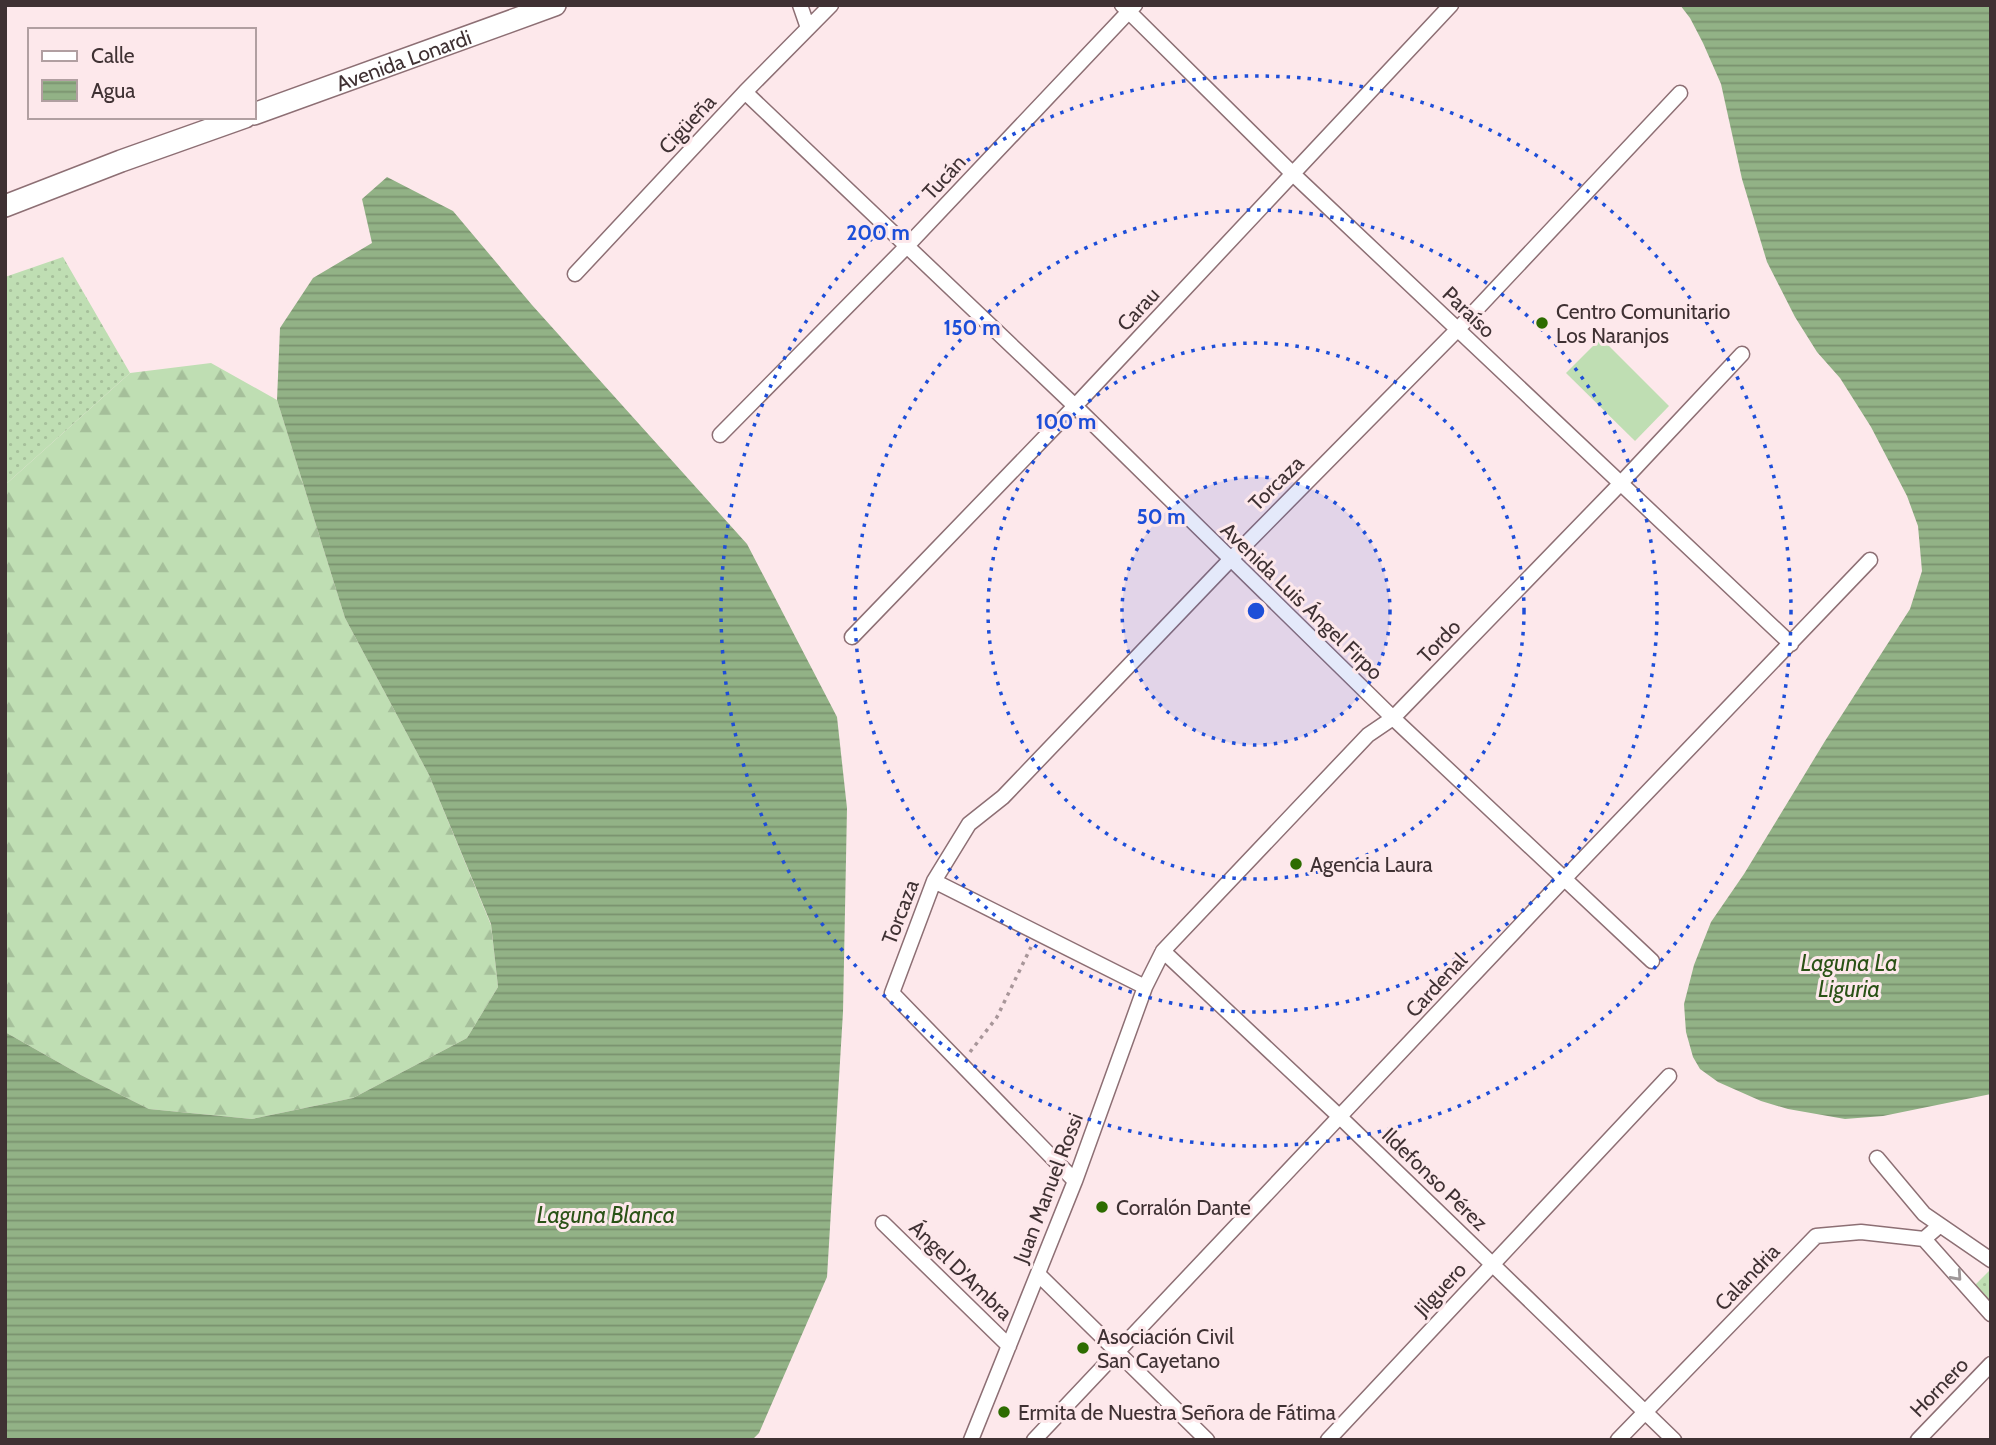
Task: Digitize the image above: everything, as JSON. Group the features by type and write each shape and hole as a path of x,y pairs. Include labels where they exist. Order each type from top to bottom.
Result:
{"street":[{"name":"Avenida Lonardi","path":"256,113 555,5"},
{"path":"800,5 808,28"},
{"name":"Cigüeña","path":"575,274 745,92 831,5"},
{"name":"Carau","path":"852,637 1075,405 1451,5"},
{"name":"Paraíso","path":"1129,7 1293,174 1791,644"},
{"name":"Tucán","path":"720,435 907,246 1129,7"},
{"name":"Avenida Luis Ángel Firpo","path":"745,92 1075,405 1393,718 1652,961"},
{"name":"Torcaza","path":"961,1063 892,993 934,881 969,824 1003,797 1230,560 1457,330 1680,93"},
{"path":"5,206 239,119"},
{"name":"Tordo","path":"1163,951 1368,736 1393,718 1742,355"},
{"name":"Cardenal","path":"1034,1440 1117,1349 1870,560"},
{"path":"934,881 1145,987"},
{"name":"Juan Manuel Rossi","path":"971,1440 1075,1181 1145,987 1163,951"},
{"name":"Ildefonso Pérez","path":"1163,951 1493,1263 1674,1440"},
{"path":"961,1063 1075,1181"},
{"name":"Jilguero","path":"1328,1440 1669,1076"},
{"path":"1877,1158 1924,1214 1991,1260"},
{"name":"Ángel D'Ambra","path":"883,1223 1009,1346"},
{"path":"1940,1226 1924,1239 1991,1314"},
{"name":"Calandria","path":"1618,1440 1816,1236 1861,1232 1924,1239"},
{"path":"1038,1274 1207,1440"},
{"name":"Hornero","path":"1917,1440 1991,1364"}],"path":[{"path":"961,1063 997,1017 1039,933"}],"green space":[{"path":"63,257 130,373 5,485 5,277"},
{"path":"1601,338 1669,406 1635,441 1566,373"},
{"path":"211,363 277,400 345,618 429,775 491,925 498,987 467,1038 353,1098 252,1119 149,1109 5,1032 5,485 130,373"},
{"path":"1991,1269 1991,1304 1973,1287"}],"water":[{"name":"Laguna La Liguria","path":"1680,5 1991,5 1991,1094 1883,1116 1845,1119 1788,1109 1761,1101 1718,1082 1700,1069 1693,1057 1686,1032 1684,1004 1694,965 1711,922 1910,609 1922,571 1918,526 1907,496 1871,427 1840,378 1817,352 1795,317 1767,262 1742,179 1721,84 1703,43"},
{"name":"Laguna Blanca","path":"387,177 453,211 532,305 747,544 837,717 847,808 843,1012 827,1277 759,1433 752,1440 5,1440 5,1032 149,1109 252,1119 353,1098 467,1038 498,987 491,924 429,775 345,618 277,400 280,328 313,278 372,243 362,199"}],"place":[{"name":"Centro Comunitario Los Naranjos","path":"1542,323"},
{"name":"Agencia Laura","path":"1296,864"},
{"name":"Corralón Dante","path":"1102,1207"},
{"name":"Asociación Civil San Cayetano","path":"1083,1348"},
{"name":"Ermita de Nuestra Señora de Fátima","path":"1004,1412"}]}
